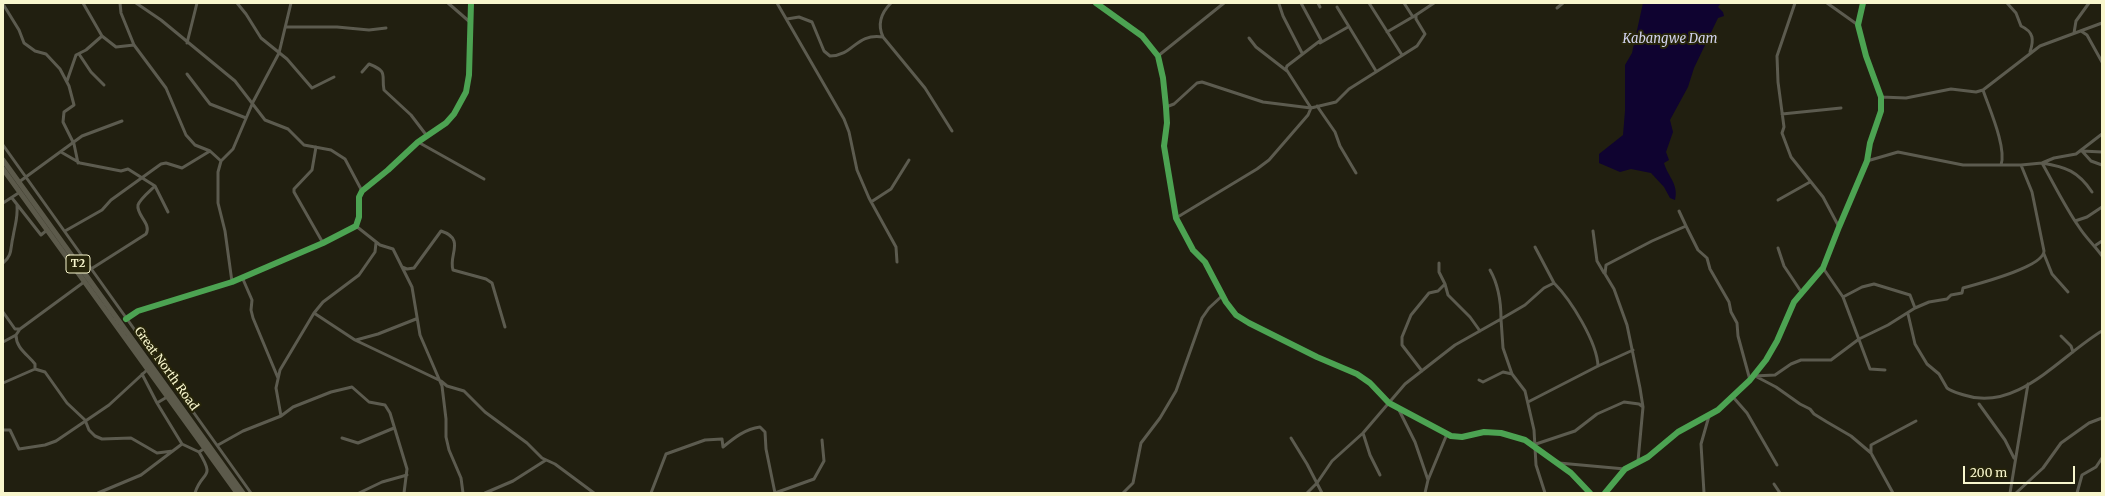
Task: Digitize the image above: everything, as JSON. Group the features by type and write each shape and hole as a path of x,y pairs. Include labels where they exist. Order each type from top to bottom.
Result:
{"main road":[{"name":"Great North Road","path":"3,160 243,493"},
{"name":"Great North Road","path":"3,169 237,493"}],"street":[{"path":"83,3 102,36 116,48 134,45"},
{"path":"120,3 121,13 134,45 166,88 186,135 195,145 210,151 221,161"},
{"path":"136,3 161,20 187,43 235,81 253,102 260,115 265,120 288,129 304,145 331,150 345,159 362,191"},
{"path":"187,43 197,3"},
{"path":"236,3 246,14 261,38 287,59 312,88 334,77"},
{"path":"232,282 225,231 218,202 218,172 221,161 233,149 253,102 280,53 287,27 291,3"},
{"path":"448,3 471,23"},
{"path":"126,319 138,311 232,282 323,243 356,226 359,217 359,196 362,191 388,170 418,142 438,129 454,114 466,92 470,75 471,3"},
{"path":"777,3 844,119 849,132 853,159 871,202 896,247 897,262"},
{"path":"891,3 882,15 880,22 880,30 883,37 925,88 952,131"},
{"path":"1096,3 1142,36 1158,56 1163,78 1166,107 1167,123 1164,146 1176,218 1193,250 1205,262 1230,308 1245,321 1317,357 1357,374 1370,383 1389,403 1447,434 1457,437 1484,432 1501,433 1525,440 1536,446 1578,479 1590,493"},
{"path":"1158,56 1224,3"},
{"path":"1301,3 1320,37 1319,43"},
{"path":"1318,3 1320,7"},
{"path":"1369,3 1402,55"},
{"path":"1166,107 1174,104 1197,83 1202,82 1263,102 1311,108 1336,102 1349,89 1417,46 1425,36 1424,31 1415,16 1404,3"},
{"path":"1387,32 1434,3"},
{"path":"1557,8 1563,3"},
{"path":"1795,3 1777,56 1784,127 1782,133 1791,157 1823,197 1839,227"},
{"path":"1827,3 1858,25"},
{"path":"1605,493 1625,469 1648,457 1678,432 1709,416 1733,397 1754,376 1766,360 1777,341 1794,302 1823,268 1839,227 1868,162 1870,143 1881,111 1881,97 1866,56 1858,25 1863,3"},
{"path":"2007,3 2016,13 2021,26 2029,31 2034,40 2030,52"},
{"path":"2074,33 2076,21 2090,3"},
{"path":"3,4 19,30 23,42 35,51 48,55 60,69 67,82 74,105 64,112 63,119 73,142 78,163"},
{"path":"1280,4 1283,16 1302,53"},
{"path":"1337,7 1376,71"},
{"path":"787,19 799,17 812,22 824,51 830,56 846,52 865,37 883,37"},
{"path":"1881,97 1906,98 1951,89 1976,92 1983,90 2030,52 2053,40 2102,23"},
{"path":"287,27 337,27 369,30 386,28"},
{"path":"1287,71 1287,66 1302,53 1348,27"},
{"path":"2081,31 2087,35 2102,62"},
{"path":"67,82 75,57 102,36"},
{"path":"1249,38 1256,47 1287,71 1311,108"},
{"path":"79,54 91,72 104,85"},
{"path":"362,72 369,64 379,70 384,78 384,90 411,115 427,136"},
{"path":"187,74 210,104 246,118"},
{"path":"1983,90 2003,158 2000,165"},
{"path":"1317,106 1334,132 1340,146 1356,173"},
{"path":"1176,218 1257,169 1286,141 1308,115 1311,108"},
{"path":"1782,114 1841,108"},
{"path":"19,182 82,136 122,121"},
{"path":"2082,151 2102,134"},
{"path":"418,142 484,179"},
{"path":"3,145 126,319 152,351 173,385 218,445 251,493"},
{"path":"316,147 312,170 294,189 294,192 323,243"},
{"path":"65,231 102,210 111,200 161,164 166,163 170,166 177,165 183,168 210,151"},
{"path":"1868,162 1898,152 1963,165 2021,165 2042,163 2082,151 2102,152"},
{"path":"2082,151 2090,161 2102,165"},
{"path":"61,152 78,163 121,171 128,169 155,186 168,212"},
{"path":"871,202 891,189 909,160"},
{"path":"2042,163 2074,172 2081,176 2092,192"},
{"path":"2042,163 2075,221 2088,240 2096,245 2102,256"},
{"path":"2021,165 2032,192 2044,254 2052,274 2068,292"},
{"path":"1778,200 1810,182"},
{"path":"91,269 146,234 148,230 138,208 139,203 155,186"},
{"path":"3,203 20,192"},
{"path":"12,198 41,235 47,230"},
{"path":"3,263 9,258 12,250 12,237 18,218 17,205"},
{"path":"2075,221 2087,217 2102,207"},
{"path":"1679,211 1698,250 1707,258 1710,269 1729,302 1731,312 1737,323 1738,336 1750,380"},
{"path":"356,226 376,243 393,249 413,290 416,319 426,350 441,381 445,397 446,437 449,450 461,478 463,493"},
{"path":"1605,274 1606,265 1652,241 1686,226"},
{"path":"402,267 407,269 414,268 441,231 444,232 452,238 455,245 452,270 486,279 492,284 505,327"},
{"path":"1593,231 1597,261 1614,289 1627,325 1633,350 1643,407 1638,461"},
{"path":"2096,245 2102,242"},
{"path":"281,416 276,388 280,370 314,313 323,302 359,275 374,252 376,243"},
{"path":"1535,247 1554,283 1568,298 1580,319 1594,349 1598,366"},
{"path":"1778,248 1784,266 1802,293"},
{"path":"1754,376 1775,375 1791,364 1801,360 1831,360 1859,339 1888,326 1915,308 1929,302 1947,299 1951,295 1962,293 1963,288 2021,270 2044,254"},
{"path":"1439,263 1439,272 1446,284 1448,295 1470,317 1480,331"},
{"path":"1823,268 1843,298 1870,369 1885,370"},
{"path":"1490,270 1495,281 1501,308 1503,348 1512,374 1522,385 1528,402 1536,446 1536,465 1545,493"},
{"path":"242,277 252,300 251,310 253,318 278,378"},
{"path":"3,342 16,335 20,329 84,282"},
{"path":"1307,493 1317,483 1332,461 1363,433 1405,384 1455,346 1501,320 1554,283"},
{"path":"1422,371 1402,345 1402,337 1411,315 1429,293 1438,291 1446,284"},
{"path":"1843,298 1862,287 1880,284 1910,296 1915,308"},
{"path":"1123,493 1133,484 1141,443 1160,418 1176,391 1202,318 1209,308 1223,295"},
{"path":"3,312 15,329 20,329"},
{"path":"314,313 355,340 441,381 447,386 464,391 486,412 546,460 555,464 594,493"},
{"path":"1908,314 1915,344 1927,364 1939,374 1944,385 1950,390 1968,396 1988,398 2010,394 2028,384 2102,331"},
{"path":"355,340 378,334 416,319"},
{"path":"16,335 16,341 24,354 35,364 35,369"},
{"path":"2061,336 2071,346 2073,352"},
{"path":"1528,402 1633,350"},
{"path":"3,384 35,369 44,372 67,403 85,420 89,430 95,436 102,439 130,438 154,452 161,453 173,451"},
{"path":"3,430 10,430 17,448 21,449 49,444 85,420 93,417 109,405 147,370"},
{"path":"1479,380 1484,382 1503,372 1512,374"},
{"path":"142,374 157,403 182,444 199,452 207,464 208,474 195,493"},
{"path":"1754,376 1776,387 1800,404 1810,408 1814,414 1851,436 1871,453 1893,493"},
{"path":"2010,493 2014,458 2028,384"},
{"path":"218,445 236,434 281,416 293,407 331,392 352,387 369,402 385,405 390,412 403,453 407,475 404,493"},
{"path":"157,403 167,397"},
{"path":"1733,397 1747,413 1776,465"},
{"path":"1536,446 1575,431 1597,414 1624,402 1639,404 1643,407"},
{"path":"1979,404 2005,440 2014,458"},
{"path":"1399,409 1415,442 1428,480"},
{"path":"1704,493 1701,444 1709,416"},
{"path":"2016,493 2043,468 2061,443 2089,424 2102,418"},
{"path":"1871,453 1872,445 1916,421"},
{"path":"651,493 666,454 705,440 722,439 723,447 738,435 753,428 760,427 765,432 766,449 775,493 814,479 824,461 822,440"},
{"path":"342,438 358,443 394,428"},
{"path":"1363,433 1370,455 1380,475"},
{"path":"1425,493 1428,480 1447,434"},
{"path":"1291,438 1308,464 1322,493"},
{"path":"98,493 141,475 182,444"},
{"path":"199,452 205,448"},
{"path":"2077,493 2082,475 2096,467 2102,458"},
{"path":"485,493 513,481 546,460"},
{"path":"1557,463 1625,469"},
{"path":"359,493 382,482 407,475"},
{"path":"1774,484 1780,493"}],"water":[{"name":"Kabangwe Dam","path":"1643,3 1721,3 1718,7 1723,12 1724,16 1718,18 1694,68 1688,87 1670,120 1673,132 1666,152 1669,160 1664,163 1676,189 1675,200 1670,198 1664,187 1651,173 1631,169 1620,172 1599,163 1599,154 1623,135 1625,111 1625,65 1632,53"}],"cycle path":[{"path":"126,319 138,311 232,282 323,243 356,226 359,217 359,197 362,191 388,170 418,142 446,123 454,114 466,92 469,75 471,3"},
{"path":"1096,3 1142,36 1158,56 1163,78 1166,107 1167,123 1164,146 1176,218 1193,250 1205,262 1226,302 1236,315 1317,357 1357,374 1370,383 1389,403 1451,436 1462,437 1484,432 1501,433 1525,440 1571,473 1590,493"},
{"path":"1605,493 1625,469 1648,457 1678,432 1718,410 1750,380 1766,360 1777,341 1794,302 1823,268 1867,161 1870,143 1881,111 1881,97 1866,56 1858,25 1863,3"}]}
